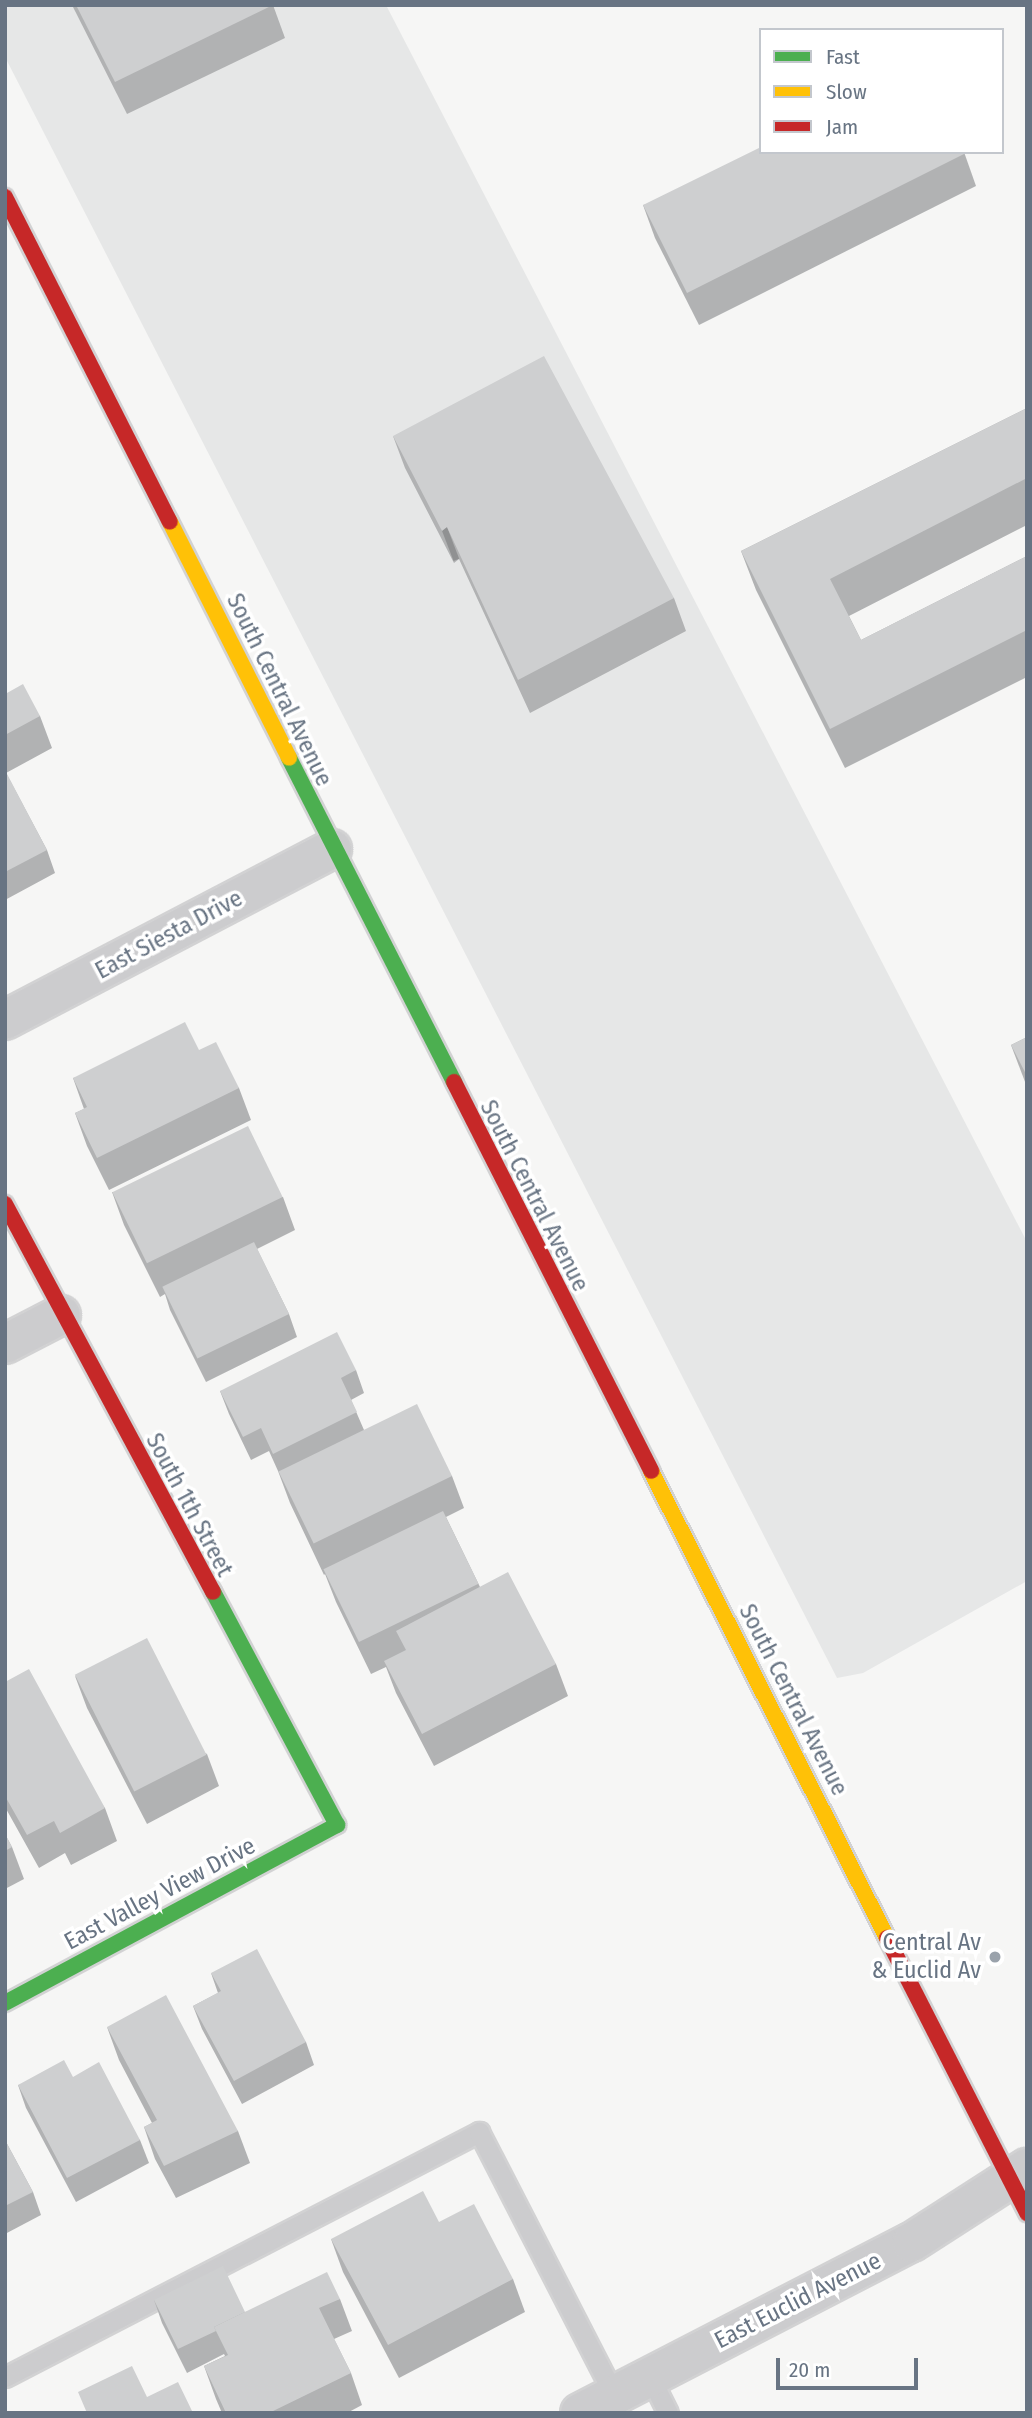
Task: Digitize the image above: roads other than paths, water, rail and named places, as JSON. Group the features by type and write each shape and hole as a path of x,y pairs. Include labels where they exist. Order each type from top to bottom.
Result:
{"main road":[{"name":"South Central Avenue","path":"5,197 332,849 1021,2187"},
{"name":"South 1th Street","path":"5,1204 61,1315 337,1825"},
{"name":"East Valley View Drive","path":"5,2003 337,1825"}],"street":[{"name":"East Siesta Drive","path":"5,1020 332,849"},
{"path":"5,1344 61,1315"},
{"name":"East Euclid Avenue","path":"580,2413 1021,2187"}],"lane":[{"path":"5,2377 479,2132 614,2395"},
{"path":"650,2377 668,2413"}],"place":[{"name":"Central Av & Euclid Av","path":"995,1957"}]}
